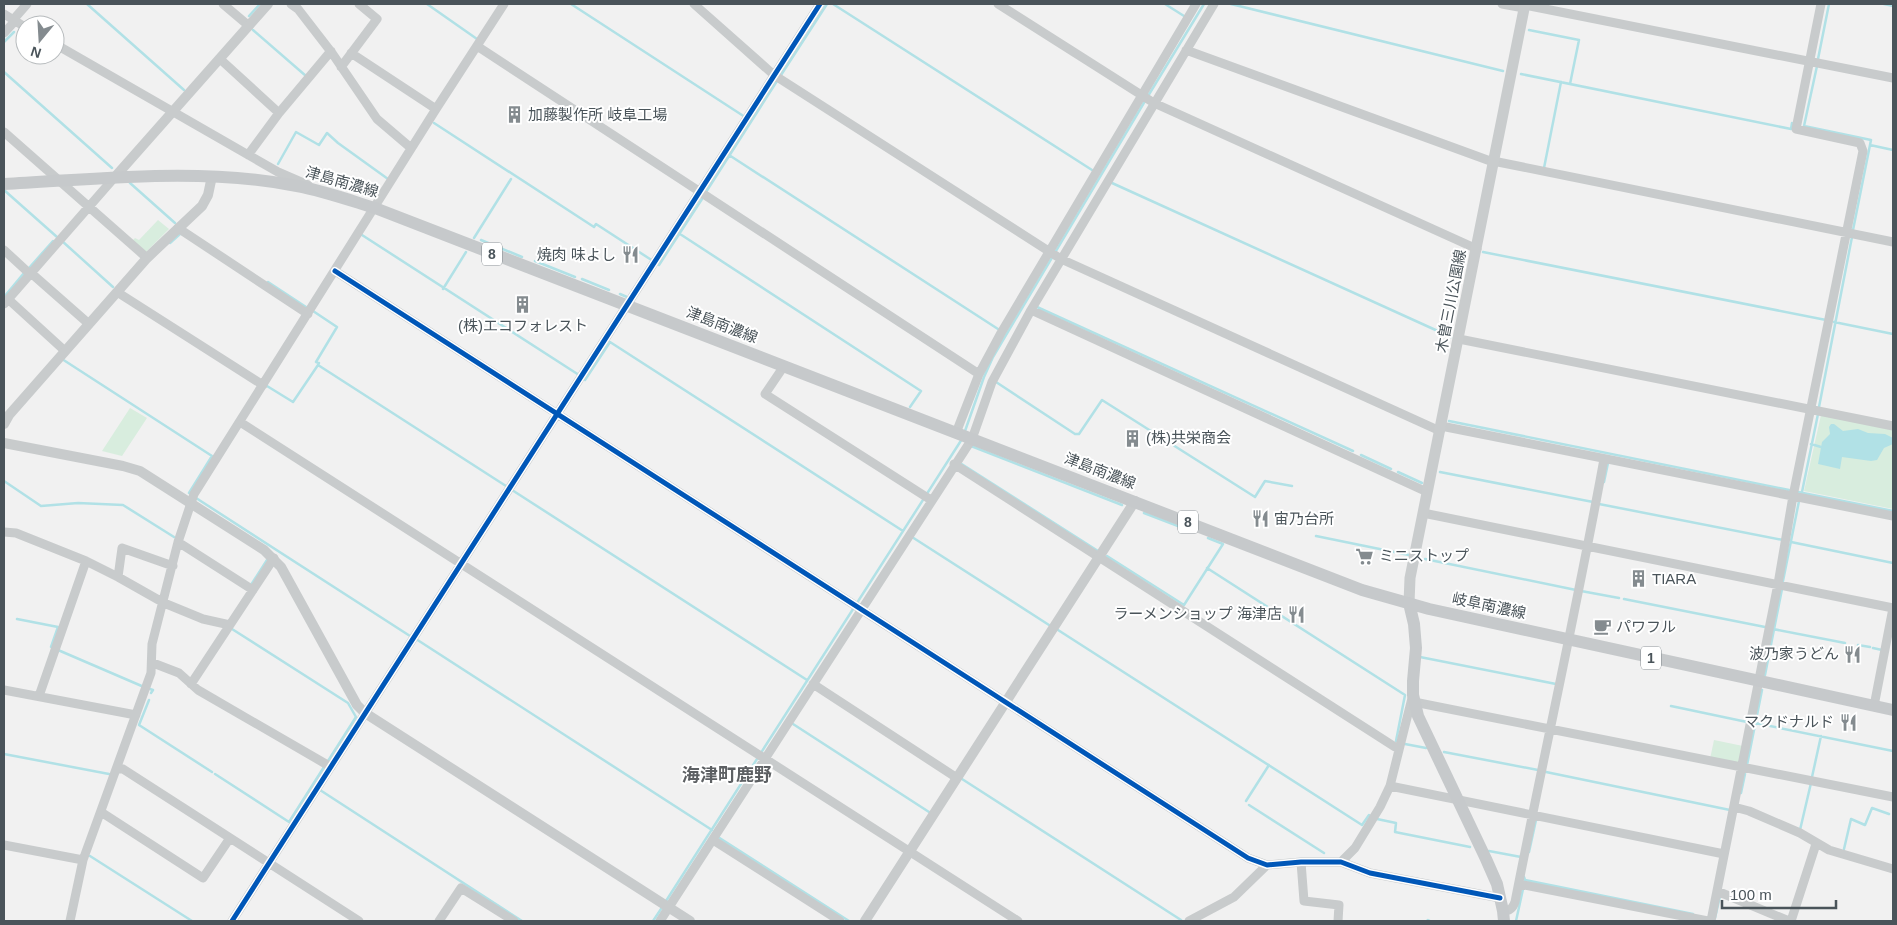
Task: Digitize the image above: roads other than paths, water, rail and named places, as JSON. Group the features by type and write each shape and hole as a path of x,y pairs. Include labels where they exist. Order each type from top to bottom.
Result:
{"main road":[{"name":"木曽三川公園線","path":"1409,603 1409,583 1525,6"},
{"name":"津島南濃線","path":"4,184 114,178 212,176 266,181 326,193 375,208 1362,590 1409,603"},
{"name":"岐阜南濃線","path":"1409,603 1893,710"},
{"path":"1409,603 1414,624 1416,648 1412,681 1414,698 1423,729 1486,859 1500,898 1503,916"}],"street":[{"path":"4,33 27,4"},
{"path":"223,4 249,26"},
{"path":"65,351 6,301 268,4"},
{"path":"291,4 298,9 331,51 377,119 412,148"},
{"path":"341,67 376,19 360,4"},
{"path":"70,921 83,860 151,673 153,663 152,644 164,603 178,542 194,494 504,4"},
{"path":"694,4 774,75 1060,258 1440,429 1893,516"},
{"path":"232,921 820,4"},
{"path":"998,4 1153,103 1477,248"},
{"path":"660,921 666,906 714,837 761,757 813,684 858,607 927,498 954,464 964,436 979,374 1196,4"},
{"path":"964,436 1060,258 1214,4"},
{"path":"1502,4 1525,6 1893,78"},
{"path":"1518,884 1710,921 1734,808 1778,584 1793,496 1863,150 1860,143 1796,129 1821,4"},
{"path":"4,14 14,21"},
{"path":"477,46 979,374"},
{"path":"65,50 278,172 326,193"},
{"path":"1186,50 1493,162 1893,242"},
{"path":"248,155 279,113 331,51"},
{"path":"351,53 436,109"},
{"path":"220,59 279,113"},
{"path":"4,132 147,258"},
{"path":"4,424 9,415 147,258 202,206 208,195 212,176"},
{"path":"178,228 308,314"},
{"path":"4,250 89,324"},
{"path":"335,271 1248,858 1267,865 1301,862 1341,862 1370,872 1500,898"},
{"path":"117,292 263,385"},
{"path":"1031,310 1427,492"},
{"path":"1459,339 1893,426"},
{"path":"784,366 765,394 927,498"},
{"path":"240,422 1018,921"},
{"path":"4,443 140,471 264,550 274,558 280,567 357,705 365,713 690,921"},
{"path":"1503,916 1513,907 1570,640 1604,459"},
{"path":"954,464 1399,748"},
{"path":"865,921 1134,502"},
{"path":"1423,513 1893,608 1874,706"},
{"path":"4,532 16,533 86,561 164,603 203,619 230,625"},
{"path":"178,542 253,590"},
{"path":"118,577 122,548 173,566"},
{"path":"191,684 274,558"},
{"path":"39,696 86,561"},
{"path":"153,663 179,673 198,690 331,767"},
{"path":"813,684 957,778"},
{"path":"4,690 136,715"},
{"path":"1341,862 1355,848 1380,807 1390,786 1414,698 1550,729 1893,796"},
{"path":"118,768 359,921"},
{"path":"1390,786 1724,854"},
{"path":"1734,808 1758,815 1800,833 1816,844 1847,856 1893,868"},
{"path":"101,812 203,878 230,838"},
{"path":"714,837 840,921"},
{"path":"1717,891 1790,921 1816,844"},
{"path":"4,845 83,860"},
{"path":"1301,862 1304,901 1338,905 1338,921"},
{"path":"1189,921 1234,897 1267,865"},
{"path":"439,921 461,888 514,921"}],"water":[{"path":"1831,424 1834,424 1843,431 1858,429 1868,433 1885,434 1893,438 1893,444 1884,448 1877,460 1871,461 1842,457 1840,469 1818,464 1822,442 1830,434 1829,427"}],"waterway":[{"path":"87,4 184,90"},
{"path":"249,16 260,4"},
{"path":"427,4 477,39"},
{"path":"571,4 745,117"},
{"path":"781,75 827,4"},
{"path":"833,4 1092,170"},
{"path":"1165,4 1184,16"},
{"path":"1148,96 1204,4"},
{"path":"1231,4 1503,71"},
{"path":"1818,59 1829,4"},
{"path":"1884,4 1893,6"},
{"path":"253,30 306,76"},
{"path":"1529,30 1579,40 1570,84"},
{"path":"4,42 14,32"},
{"path":"1817,66 1804,126 1871,140 1853,230"},
{"path":"4,72 112,168"},
{"path":"1521,74 1791,129 1792,123 1794,124"},
{"path":"706,192 777,81"},
{"path":"1544,168 1561,82"},
{"path":"965,431 993,357 1145,101"},
{"path":"434,123 594,227 596,224 653,261"},
{"path":"278,164 296,132 319,145 327,133 388,179"},
{"path":"1870,145 1893,150"},
{"path":"729,155 998,329"},
{"path":"474,238 511,179"},
{"path":"130,183 175,223"},
{"path":"1112,183 1451,337"},
{"path":"4,190 57,237"},
{"path":"658,264 702,199"},
{"path":"170,243 180,234"},
{"path":"680,234 921,391 910,407"},
{"path":"362,235 579,375"},
{"path":"1819,407 1852,237"},
{"path":"481,240 522,257"},
{"path":"29,268 53,241"},
{"path":"62,241 113,287"},
{"path":"443,289 466,252"},
{"path":"1483,252 1826,320"},
{"path":"535,261 575,277"},
{"path":"4,297 24,273"},
{"path":"582,279 609,290"},
{"path":"268,282 306,307"},
{"path":"620,294 627,297"},
{"path":"1037,307 1353,451"},
{"path":"313,311 337,327 316,362 319,363 318,365 506,486"},
{"path":"1834,322 1893,334"},
{"path":"585,380 610,342 903,531"},
{"path":"62,359 212,456 189,493"},
{"path":"267,386 293,402 318,365"},
{"path":"996,382 1075,434 1079,434 1102,400 1255,497 1265,481 1292,486"},
{"path":"1802,492 1818,414"},
{"path":"1449,421 1789,490"},
{"path":"666,901 962,439"},
{"path":"1811,444 1821,447"},
{"path":"971,446 1122,505"},
{"path":"1361,455 1391,469"},
{"path":"960,463 1098,551"},
{"path":"1604,482 1608,463"},
{"path":"1398,472 1422,483"},
{"path":"1440,472 1593,502"},
{"path":"4,481 41,506 78,503 123,505 174,537"},
{"path":"512,490 807,680"},
{"path":"1798,492 1893,511"},
{"path":"196,498 410,636"},
{"path":"1783,581 1799,501"},
{"path":"1599,504 1783,540"},
{"path":"1144,513 1191,531"},
{"path":"1316,536 1409,555"},
{"path":"912,537 1049,625"},
{"path":"1107,556 1184,605 1223,544 1208,538"},
{"path":"1791,542 1893,563"},
{"path":"1425,559 1576,590"},
{"path":"251,585 267,560"},
{"path":"1207,568 1405,695 1396,741"},
{"path":"1765,675 1782,589"},
{"path":"1581,591 1619,598"},
{"path":"1624,599 1765,627"},
{"path":"17,619 58,627 51,647 53,648"},
{"path":"232,629 348,703 356,717 328,761"},
{"path":"1773,629 1845,643"},
{"path":"1058,630 1362,825 1370,816"},
{"path":"416,639 712,830"},
{"path":"1858,645 1870,647"},
{"path":"1873,648 1882,650"},
{"path":"58,650 144,687"},
{"path":"1420,657 1556,684"},
{"path":"150,689 153,690 151,693"},
{"path":"1747,765 1762,690"},
{"path":"149,700 139,725 212,772"},
{"path":"1671,706 1747,722"},
{"path":"1755,723 1893,751"},
{"path":"793,724 929,812"},
{"path":"1812,777 1821,736"},
{"path":"1405,744 1426,748"},
{"path":"1444,752 1538,770"},
{"path":"4,754 109,774"},
{"path":"1246,801 1269,765"},
{"path":"215,774 289,822 324,767"},
{"path":"1546,772 1730,810"},
{"path":"1741,793 1745,774"},
{"path":"962,779 1181,920 1179,921"},
{"path":"1800,830 1811,783"},
{"path":"320,790 522,921"},
{"path":"1249,805 1324,853"},
{"path":"1844,849 1851,819 1865,825 1872,808 1889,814"},
{"path":"1377,819 1396,823 1395,832 1470,847"},
{"path":"1529,852 1536,820"},
{"path":"718,837 849,921"},
{"path":"1489,851 1521,857"},
{"path":"90,856 192,921"},
{"path":"1524,877 1525,880 1693,914"},
{"path":"1516,921 1523,889"},
{"path":"1715,918 1720,896"},
{"path":"653,921 663,906"}],"place":[{"name":"加藤製作所 岐阜工場","path":"514,115"},
{"name":"焼肉 味よし","path":"630,255"},
{"name":"(株)エコフォレスト","path":"523,305"},
{"name":"(株)共栄商会","path":"1132,438"},
{"name":"宙乃台所","path":"1260,519"},
{"name":"ミニストップ","path":"1365,556"},
{"name":"TIARA","path":"1638,579"},
{"name":"ラーメンショップ 海津店","path":"1296,614"},
{"name":"パワフル","path":"1602,627"},
{"name":"波乃家うどん","path":"1853,654"},
{"name":"マクドナルド","path":"1848,722"}],"district":[{"name":"海津町鹿野","path":"727,775"}]}
